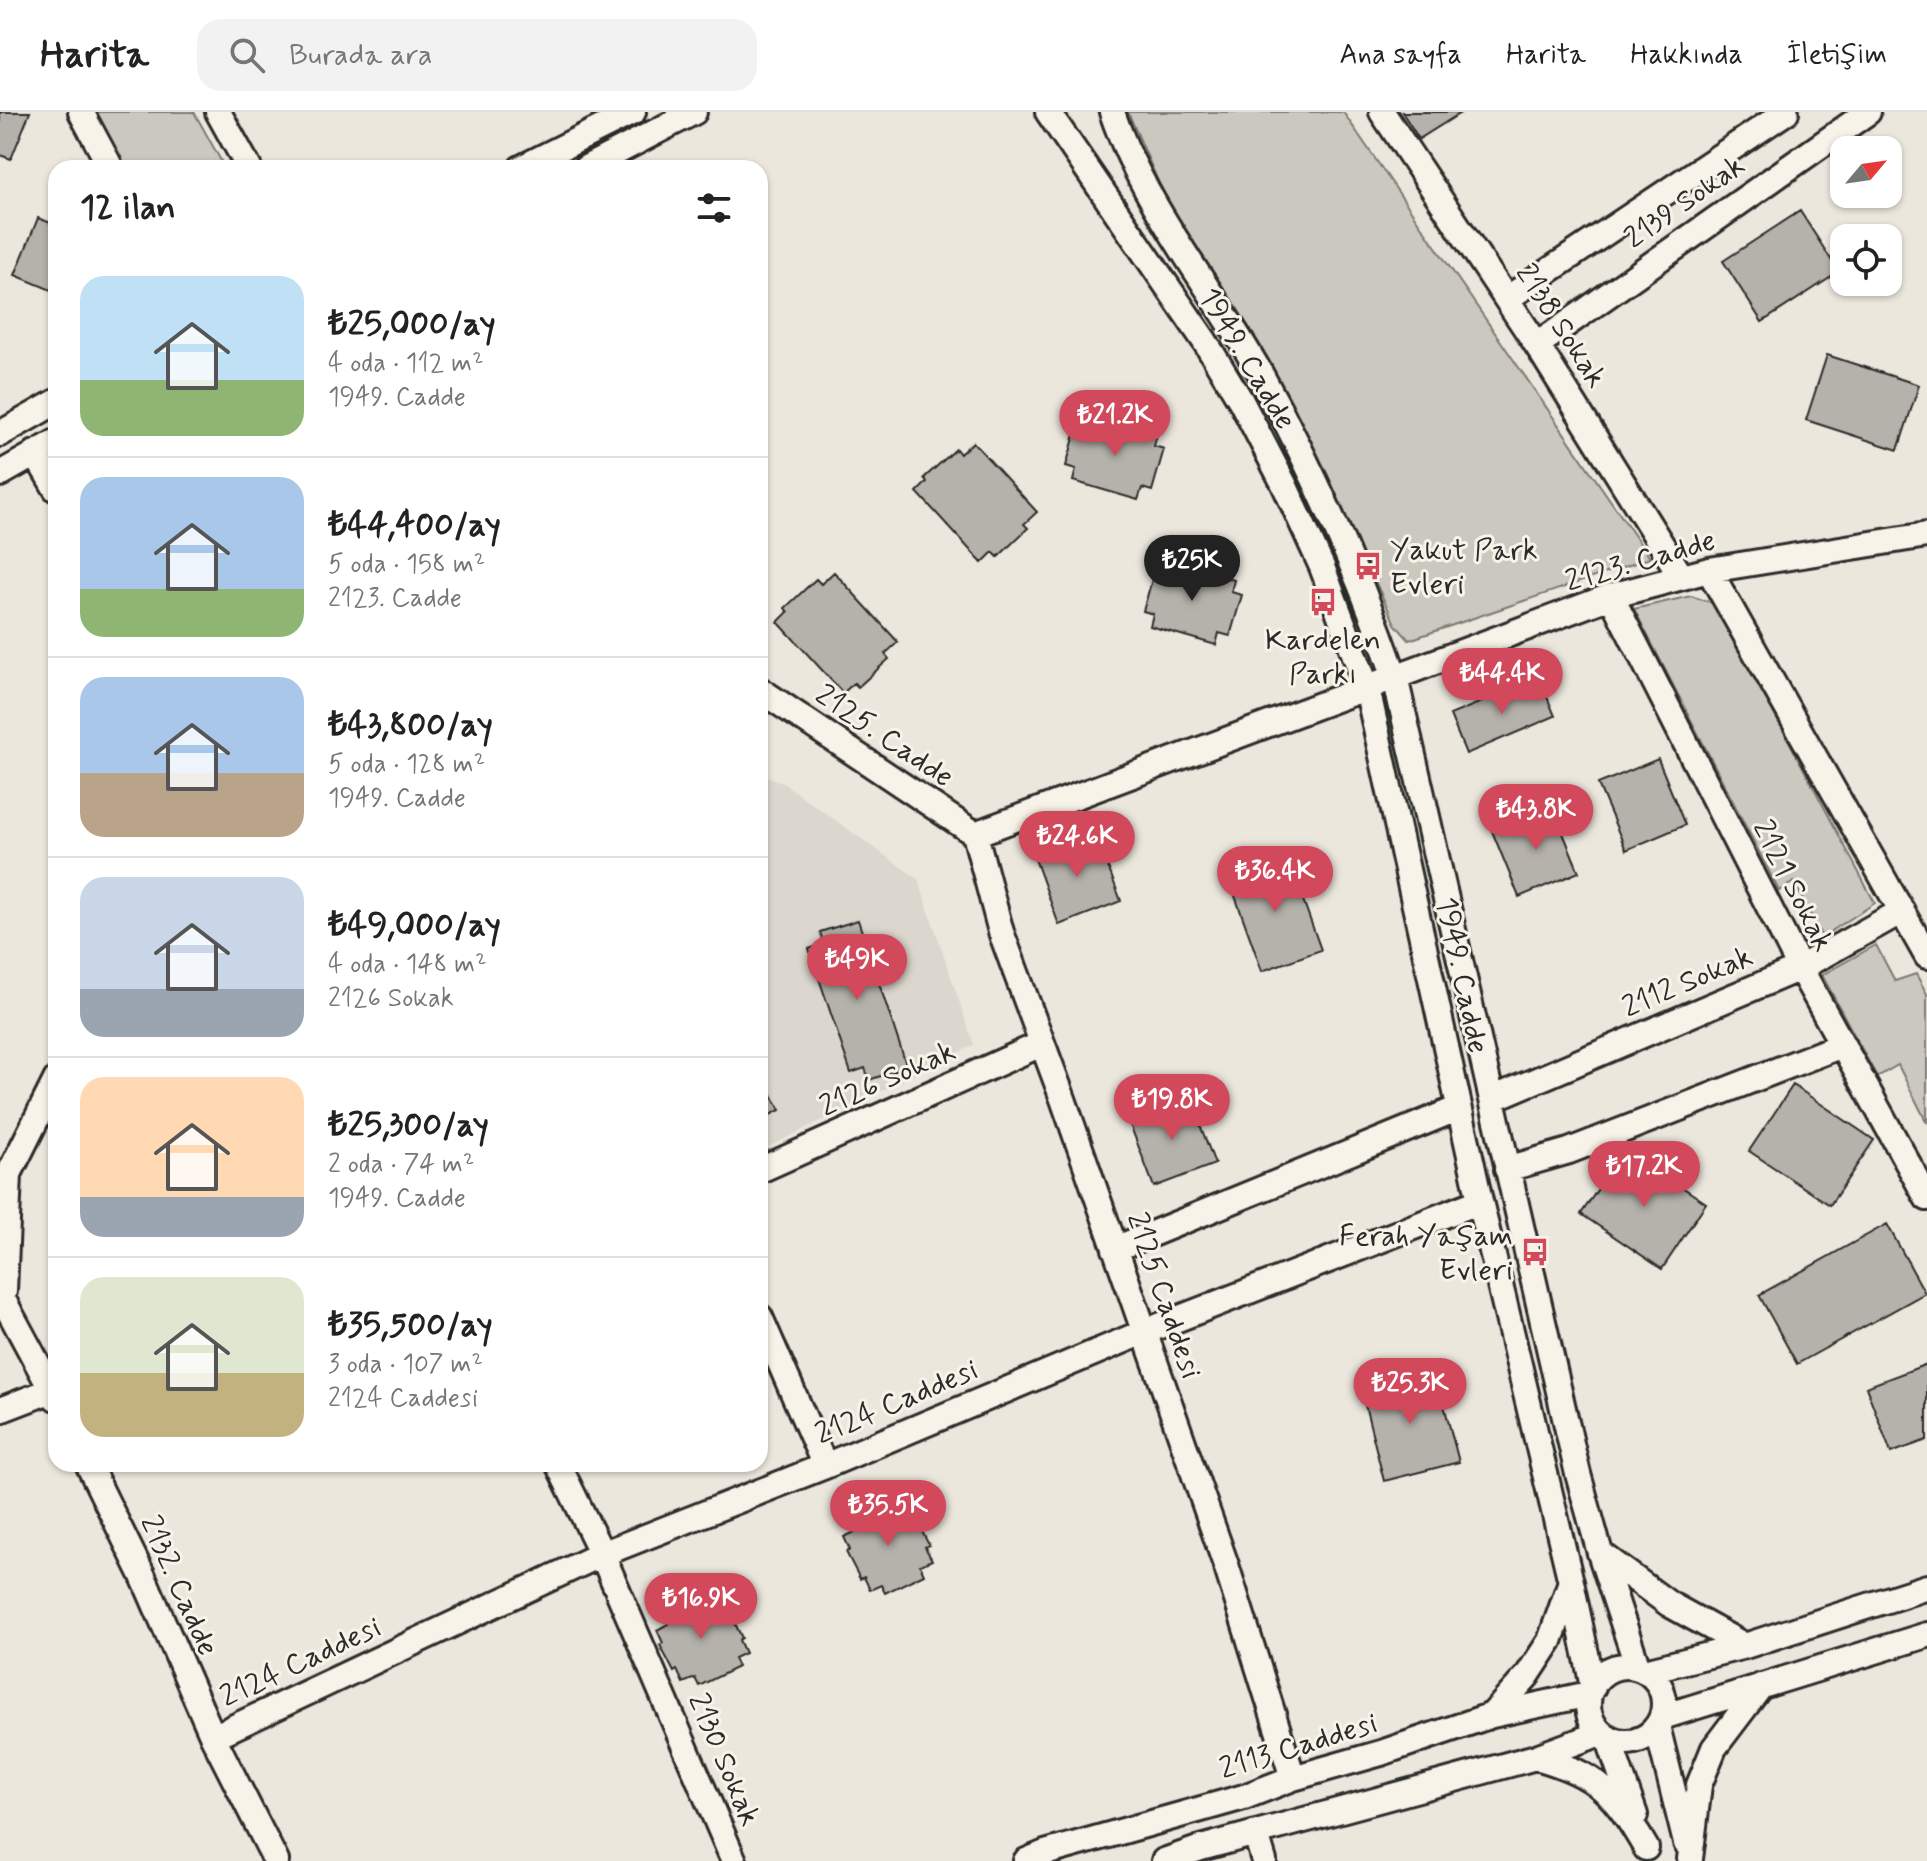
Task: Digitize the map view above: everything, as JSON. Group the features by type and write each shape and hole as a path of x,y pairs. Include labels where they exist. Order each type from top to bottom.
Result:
{"street":[{"path":"81,112 107,160"},
{"path":"218,112 245,160"},
{"path":"537,160 633,112"},
{"path":"601,160 694,112"},
{"name":"1949. Cadde","path":"1048,112 1204,340 1241,401 1322,567 1367,688 1480,1201 1571,1582 1591,1690"},
{"name":"1949. Cadde","path":"1112,112 1146,189 1198,278 1257,369 1301,453 1374,617 1395,677 1578,1474 1600,1553 1642,1670"},
{"name":"2138 Sokak","path":"1382,112 1508,298 1681,576"},
{"name":"2139 Sokak","path":"1508,298 1786,112"},
{"name":"2139 Sokak","path":"1537,345 1868,112"},
{"path":"0,434 48,407"},
{"path":"0,474 45,447"},
{"name":"2123. Cadde","path":"975,834 1611,596 1709,570 1927,535"},
{"path":"1709,570 1927,956"},
{"name":"2121 Sokak","path":"1611,596 1800,968 1927,1198"},
{"name":"2125. Cadde","path":"768,695 975,834"},
{"name":"2125 Caddesi","path":"975,834 1001,932 1063,1099 1227,1568 1293,1778"},
{"name":"2112 Sokak","path":"1492,1099 1800,968 1902,911"},
{"name":"2126 Sokak","path":"768,1166 1041,1044"},
{"path":"1507,1169 1569,1151 1842,1045"},
{"path":"48,1094 5,1167 4,1291 0,1294 48,1383"},
{"path":"1115,1249 1459,1108"},
{"name":"2124 Caddesi","path":"213,1737 602,1554 825,1466 1144,1332 1480,1201"},
{"path":"768,1335 825,1466"},
{"path":"0,1410 48,1396"},
{"name":"2132. Cadde","path":"92,1472 142,1574 266,1858"},
{"name":"2130 Sokak","path":"562,1472 602,1554 734,1861"},
{"path":"1600,1553 1669,1604 1745,1646"},
{"path":"1492,1715 1527,1676 1550,1641 1571,1582"},
{"path":"1648,1854 1605,1735 1591,1719 1591,1690 1608,1671 1623,1666 1642,1670 1745,1646 1927,1587"},
{"path":"1660,1721 1927,1635"},
{"path":"1164,1861 1605,1735 1617,1741 1635,1741 1651,1733 1660,1721 1664,1704 1662,1691 1655,1680 1642,1670"},
{"path":"1690,1860 1699,1785 1714,1748 1761,1686"},
{"name":"2113 Caddesi","path":"1040,1858 1244,1797 1293,1778 1381,1753 1492,1715 1591,1690"},
{"path":"1660,1721 1690,1860"},
{"path":"1536,1757 1570,1767 1594,1779 1614,1798 1648,1854"},
{"path":"1256,1834 1264,1861"}],"shaded area":[{"path":"87,112 194,112 221,160 111,160"},
{"path":"1128,112 1343,112 1650,558 1409,640 1395,624 1316,454 1173,216"},
{"path":"1691,596 1716,604 1875,903 1822,937 1794,882 1779,891 1634,609"},
{"path":"768,776 783,783 918,879 974,1045 768,1147"},
{"path":"1876,945 1895,981 1916,974 1927,994 1927,1123 1898,1065 1877,1077 1822,975"}],"building":[{"path":"0,112 30,112 11,159 0,155"},
{"path":"1402,112 1462,112 1419,139"},
{"path":"1800,211 1830,258 1830,278 1762,322 1723,261"},
{"path":"38,218 48,222 48,289 15,275"},
{"path":"1827,355 1919,385 1898,450 1806,420"},
{"path":"1091,415 1157,434 1154,446 1164,449 1152,491 1142,488 1138,500 1073,481 1076,469 1066,466 1078,424 1088,427"},
{"path":"973,442 1037,512 1024,524 1028,528 998,557 993,552 982,563 917,492 927,482 924,478 956,449 960,454"},
{"path":"1169,561 1234,580 1231,592 1242,595 1230,636 1219,633 1216,645 1150,626 1153,614 1143,611 1155,569 1165,572"},
{"path":"834,572 898,642 885,654 889,659 858,687 854,683 843,693 778,622 788,612 785,608 816,579 821,584"},
{"path":"1539,678 1555,716 1466,754 1450,715"},
{"path":"1658,759 1685,825 1626,850 1598,784"},
{"path":"1552,806 1579,872 1519,897 1492,831"},
{"path":"1095,833 1121,901 1059,925 1034,856"},
{"path":"1288,858 1321,950 1262,971 1229,879"},
{"path":"858,920 907,1067 869,1080 865,1068 851,1073 809,949 824,944 820,932"},
{"path":"1793,1085 1874,1140 1830,1205 1749,1151"},
{"path":"768,1087 780,1110 768,1116"},
{"path":"1189,1096 1215,1164 1154,1187 1128,1119"},
{"path":"1625,1149 1706,1203 1662,1269 1581,1214"},
{"path":"1887,1224 1925,1293 1797,1364 1759,1295"},
{"path":"1927,1364 1927,1440 1891,1453 1866,1387"},
{"path":"1435,1371 1459,1462 1384,1481 1361,1389"},
{"path":"890,1504 894,1512 905,1507 912,1519 915,1518 929,1545 925,1547 932,1560 920,1565 924,1574 885,1593 881,1585 870,1590 864,1577 860,1579 846,1552 850,1550 844,1537 855,1532 851,1523"},
{"path":"704,1597 708,1605 719,1599 725,1612 729,1611 742,1638 739,1640 745,1653 734,1658 738,1667 699,1686 695,1678 683,1683 677,1670 674,1672 660,1645 663,1643 657,1630 668,1624 665,1616"}],"place":[{"name":"Yakut Park Evleri","path":"1368,566"},
{"name":"Kardelen Parkı","path":"1323,602"},
{"name":"Ferah Yaşam Evleri","path":"1535,1252"}]}
